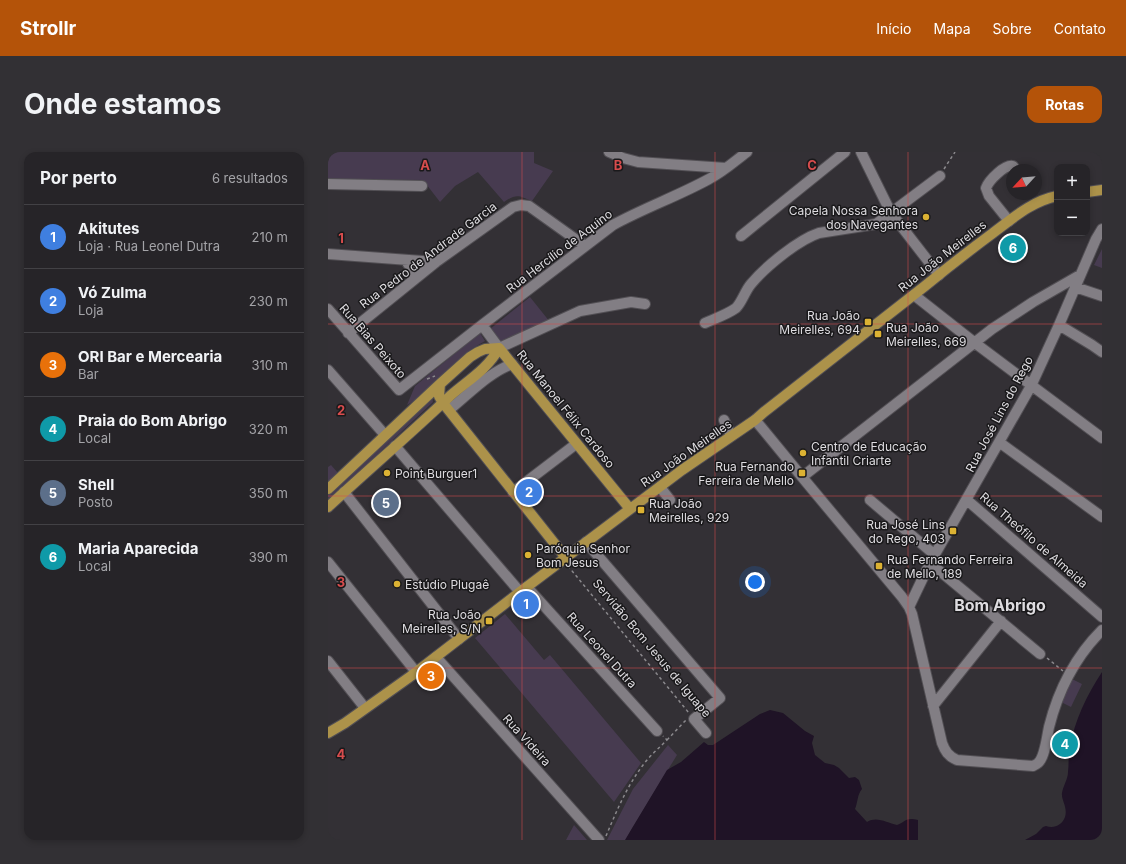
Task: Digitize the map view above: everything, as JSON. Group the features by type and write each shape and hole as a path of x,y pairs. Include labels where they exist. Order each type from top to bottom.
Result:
{"main road":[{"path":"1090,192 1102,190"},
{"name":"Rua João Meirelles","path":"328,733 345,723 436,657 660,487 680,468 755,420 948,267 1026,208 1041,200 1054,197"},
{"path":"328,489 441,383 478,352 485,349 499,348"},
{"path":"328,507 395,446 446,407 451,396 495,356 499,348"},
{"name":"Rua Manoel Félix Cardoso","path":"499,348 630,509"},
{"path":"441,383 439,396 446,407 564,559"}],"street":[{"path":"609,152 638,162 726,168"},
{"name":"Rua Hercílio de Aquino","path":"399,390 613,225 710,179 747,152"},
{"path":"741,236 845,152"},
{"path":"861,152 891,213 939,275"},
{"path":"1006,168 987,184 986,188 989,196 1009,221"},
{"path":"705,323 736,307 746,291 757,278 784,254 802,241 820,233 876,224 940,176"},
{"path":"328,184 422,186"},
{"name":"Rua Pedro de Andrade Garcia","path":"348,333 436,262 513,207 521,205 529,206 585,246"},
{"name":"Rua José Lins do Rego","path":"909,607 933,559 1031,386 1096,238 1102,229"},
{"path":"328,254 436,262"},
{"path":"405,260 409,264 412,271 412,281"},
{"path":"802,477 992,329 1028,305 1080,275"},
{"path":"1075,287 1102,296"},
{"path":"914,295 1031,386 1102,438"},
{"path":"499,348 580,311 631,302 645,304"},
{"name":"Rua Bias Peixoto","path":"328,309 399,390"},
{"name":"Rua Manoel Félix Cardoso","path":"482,325 499,348"},
{"path":"1059,325 1102,352"},
{"path":"1092,345 1102,349"},
{"path":"446,407 504,367 512,364"},
{"path":"328,370 385,435"},
{"path":"724,420 731,436"},
{"path":"755,420 909,607 912,614 942,743 948,755 952,758 956,760 1033,766 1039,762 1042,757 1058,696 1068,676 1084,651 1102,630"},
{"path":"999,442 1102,517"},
{"path":"513,492 576,444"},
{"name":"Rua Leonel Dutra","path":"395,446 523,590 658,731"},
{"path":"660,487 670,500"},
{"path":"344,492 459,639"},
{"path":"870,500 1001,621 1040,654"},
{"name":"Rua Theófilo de Almeida","path":"967,500 1102,616"},
{"path":"586,542 720,698 693,716"},
{"path":"328,562 416,672"},
{"path":"933,706 1001,621"},
{"name":"Rua Videira","path":"436,657 599,840"},
{"path":"328,660 365,708"},
{"name":"Servidão Bom Jesus de Iguape","path":"693,716 706,733"}],"path":[{"path":"940,176 955,152"},
{"path":"427,380 433,376 440,377 441,383"},
{"name":"Servidão Bom Jesus de Iguape","path":"564,559 693,716"},
{"path":"1040,654 1068,676"},
{"path":"605,840 628,788 647,761 693,716"},
{"path":"658,731 667,740"}],"shaded area":[{"path":"328,152 534,152 534,163 553,171 532,201 515,196 504,202 478,172 455,186 440,202 423,180 328,179"},
{"path":"1102,249 1102,268 1094,265"},
{"path":"530,297 550,322 501,342 490,329"},
{"path":"480,333 485,341 465,354 423,394 407,405 415,386"},
{"path":"432,395 433,402 328,501 328,493"},
{"path":"331,465 338,473 328,482 328,467"},
{"path":"505,614 544,660 550,655 641,763 614,802 475,638"},
{"path":"1102,672 1102,840 1025,840 1036,834 1043,827 1057,826 1065,817 1066,810 1062,793 1068,775 1069,754 1072,738 1082,708"},
{"path":"1070,678 1082,684 1071,707 1059,701"},
{"path":"770,710 783,713 805,731 814,736 812,743 815,755 825,763 839,768 849,778 855,777 859,780 862,789 855,809 867,822 871,820 882,820 897,825 908,819 918,820 918,840 625,840 667,770 681,762 704,742 708,745 713,745 760,714"},
{"path":"668,745 677,755 626,840 607,840 633,789"},
{"path":"574,825 587,840 566,840"}],"place":[{"name":"Capela Nossa Senhora dos Navegantes","path":"926,217"},
{"name":"Maria Aparecida","path":"1013,248"},
{"name":"Rua João Meirelles, 694","path":"868,322"},
{"name":"Rua João Meirelles, 669","path":"878,334"},
{"name":"Centro de Educação Infantil Criarte","path":"803,453"},
{"name":"Point Burguer1","path":"387,473"},
{"name":"Rua Fernando Ferreira de Mello","path":"802,473"},
{"name":"Vó Zulma","path":"529,492"},
{"name":"Shell","path":"386,503"},
{"name":"Rua João Meirelles, 929","path":"641,510"},
{"name":"Rua José Lins do Rego, 403","path":"953,531"},
{"name":"Paróquia Senhor Bom Jesus","path":"528,555"},
{"name":"Rua Fernando Ferreira de Mello, 189","path":"879,566"},
{"name":"Estúdio Plugaê","path":"397,584"},
{"name":"Akitutes","path":"526,604"},
{"name":"Rua João Meirelles, S/N","path":"489,621"},
{"name":"ORI Bar e Mercearia","path":"431,676"},
{"name":"Praia do Bom Abrigo","path":"1065,744"}],"district":[{"name":"Bom Abrigo","path":"1000,605"}]}
